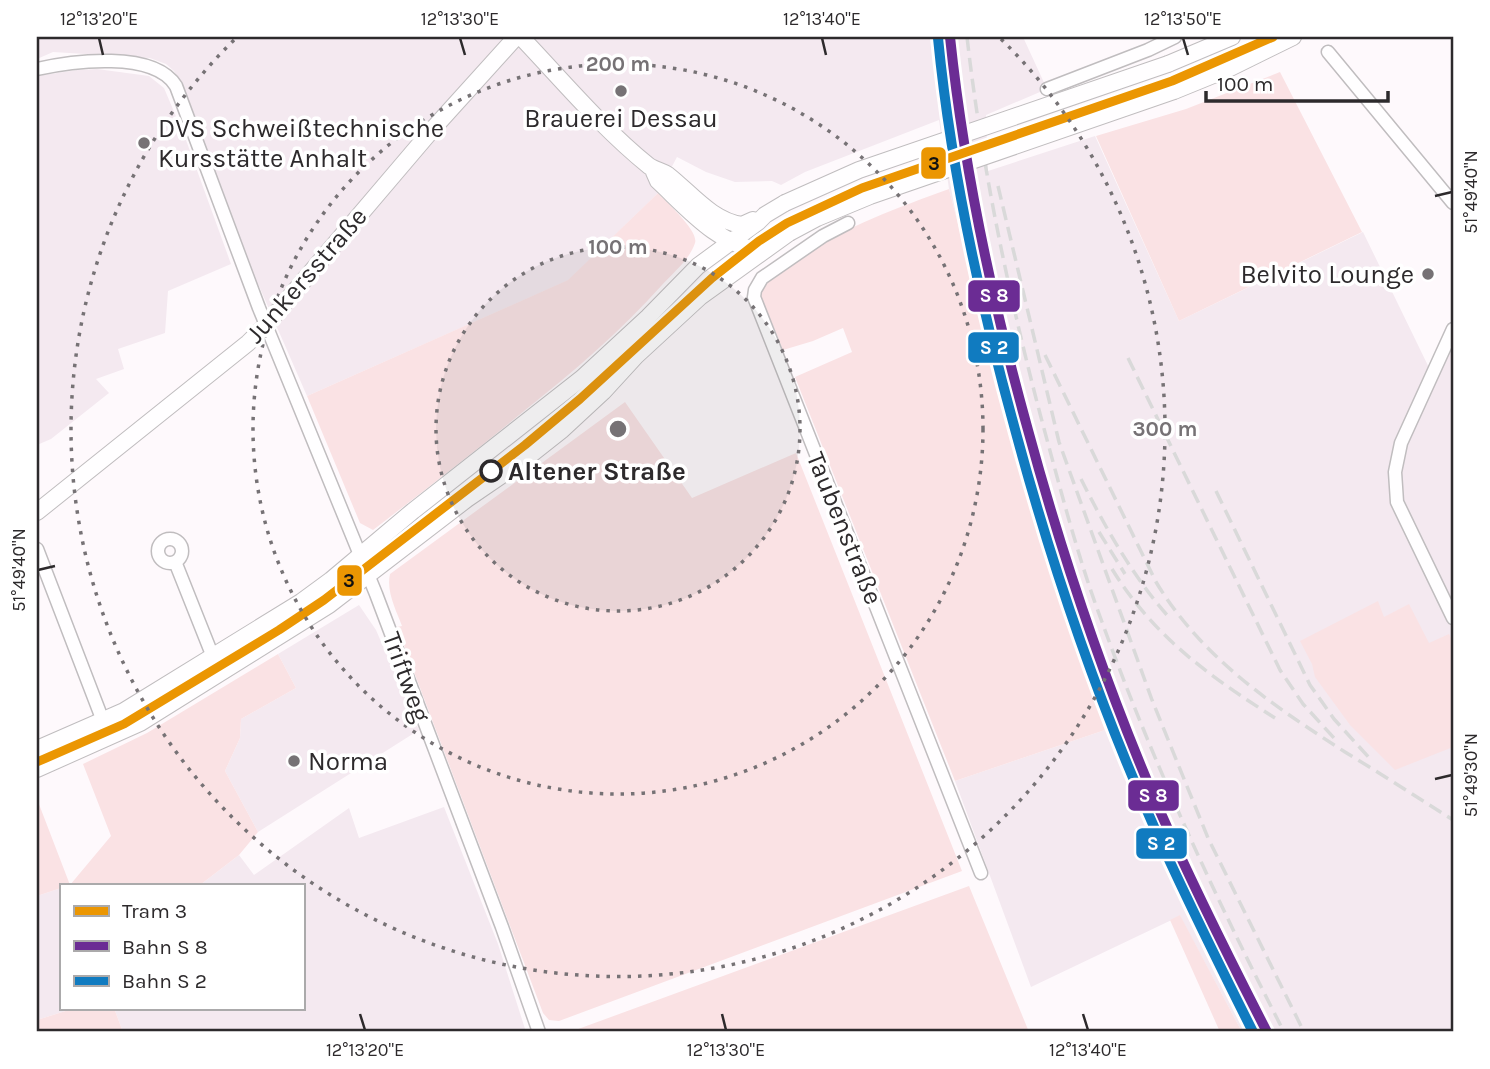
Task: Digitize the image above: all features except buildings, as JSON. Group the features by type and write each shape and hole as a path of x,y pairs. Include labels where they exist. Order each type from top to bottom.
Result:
{"main road":[{"path":"518,37 629,149 653,169 666,174 698,202 725,220 742,225 765,215"},
{"name":"Junkersstraße","path":"37,512 248,343 423,140 518,37"},
{"path":"37,749 124,711 301,602 582,378 698,266 785,203 859,170 1168,64 1232,37"},
{"path":"37,769 140,723 329,605 562,430 692,303 789,233 870,196 1174,92 1293,37"},
{"path":"653,169 658,181 707,226 730,242 748,250 761,251"}],"street":[{"path":"1047,89 1175,37"},
{"path":"1328,52 1453,203"},
{"name":"Triftweg","path":"37,69 78,62 142,65 158,69 168,76 179,94 266,325 369,575 540,1032"},
{"name":"Taubenstraße","path":"848,223 823,236 762,278 754,297 981,873"},
{"path":"1453,329 1401,443 1395,472 1397,502 1453,618"},
{"path":"37,549 103,722"},
{"path":"176,564 213,657"}],"shaded area":[{"path":"37,37 1023,37 1047,89 986,115 988,171 1095,136 1179,321 1363,232 1434,378 1453,340 1453,1032 1242,1032 1180,916 1031,987 955,781 1105,730 1035,522 949,189 939,120 805,172 781,185 772,181 735,182 706,172 677,157 658,193 569,280 307,396 251,273 184,91 174,71 166,64 150,58 53,52 37,59"},
{"path":"97,69 149,76 164,88 231,264 168,291 165,333 118,349 124,369 96,379 109,393 51,439 37,445 37,76"},
{"path":"1280,72 1362,232 1179,321 1096,136 1186,109"},
{"path":"949,189 1035,522 1105,730 955,781 795,377 852,352 843,328 783,350 760,294 774,276 830,239 888,212"},
{"path":"658,193 675,210 695,238 693,249 681,266 596,351 487,441 373,530 360,523 307,396 568,280"},
{"path":"625,402 692,498 796,453 962,871 559,1021 549,1020 543,1013 397,627 402,626 392,600 389,580 390,574"},
{"path":"1378,601 1384,617 1409,604 1429,643 1449,634 1453,642 1453,747 1395,770 1350,725 1315,677 1312,664 1300,641"},
{"path":"359,605 376,630 419,730 258,832 225,771 240,738 241,719 296,688 278,654"},
{"path":"278,654 296,688 241,719 240,738 225,771 258,832 239,855 201,884 71,884 111,836 83,764 147,733"},
{"path":"37,799 70,884 60,884 60,888 37,896"},
{"path":"444,807 498,944 526,1032 123,1032 115,1010 304,1010 304,884 201,884 239,855 254,875 349,808 359,838"},
{"path":"969,886 1029,1032 570,1032"},
{"path":"60,888 60,1010 69,1010 37,1020 37,896"},
{"path":"1180,915 1242,1032 1220,1032 1170,920"},
{"path":"69,1010 115,1010 123,1032 37,1032 37,1020"}],"railway":[{"path":"967,37 980,135 1008,281 1043,425 1085,574 1164,779 1234,932 1284,1032"},
{"path":"998,186 1059,442 1152,700 1208,838 1304,1032"},
{"path":"1045,355 1156,582 1195,634 1217,657 1265,698 1453,820"},
{"path":"1128,358 1280,670 1303,704 1334,738"},
{"path":"1081,479 1120,550 1167,615"},
{"path":"1216,491 1310,685 1334,719 1372,761"},
{"path":"1099,532 1125,574"},
{"path":"1112,569 1146,615 1184,653 1275,718"}],"tram line":[{"name":"3","path":"37,762 124,724 324,600 525,445 580,399 712,278 787,223 862,188 1172,81 1273,37"}],"transit line":[{"path":"950,37 971,186 991,284 1028,430 1071,574 1103,669 1159,809 1267,1032"},
{"path":"938,38 968,237 990,335 1044,530 1092,673 1128,767 1186,896 1253,1032"}],"place":[{"name":"Brauerei Dessau","path":"621,91"},
{"name":"DVS Schweißtechnische Kursstätte Anhalt","path":"144,143"},
{"name":"Belvito Lounge","path":"1428,274"},
{"name":"Altener Straße","path":"491,471"},
{"name":"Norma","path":"294,761"}]}
